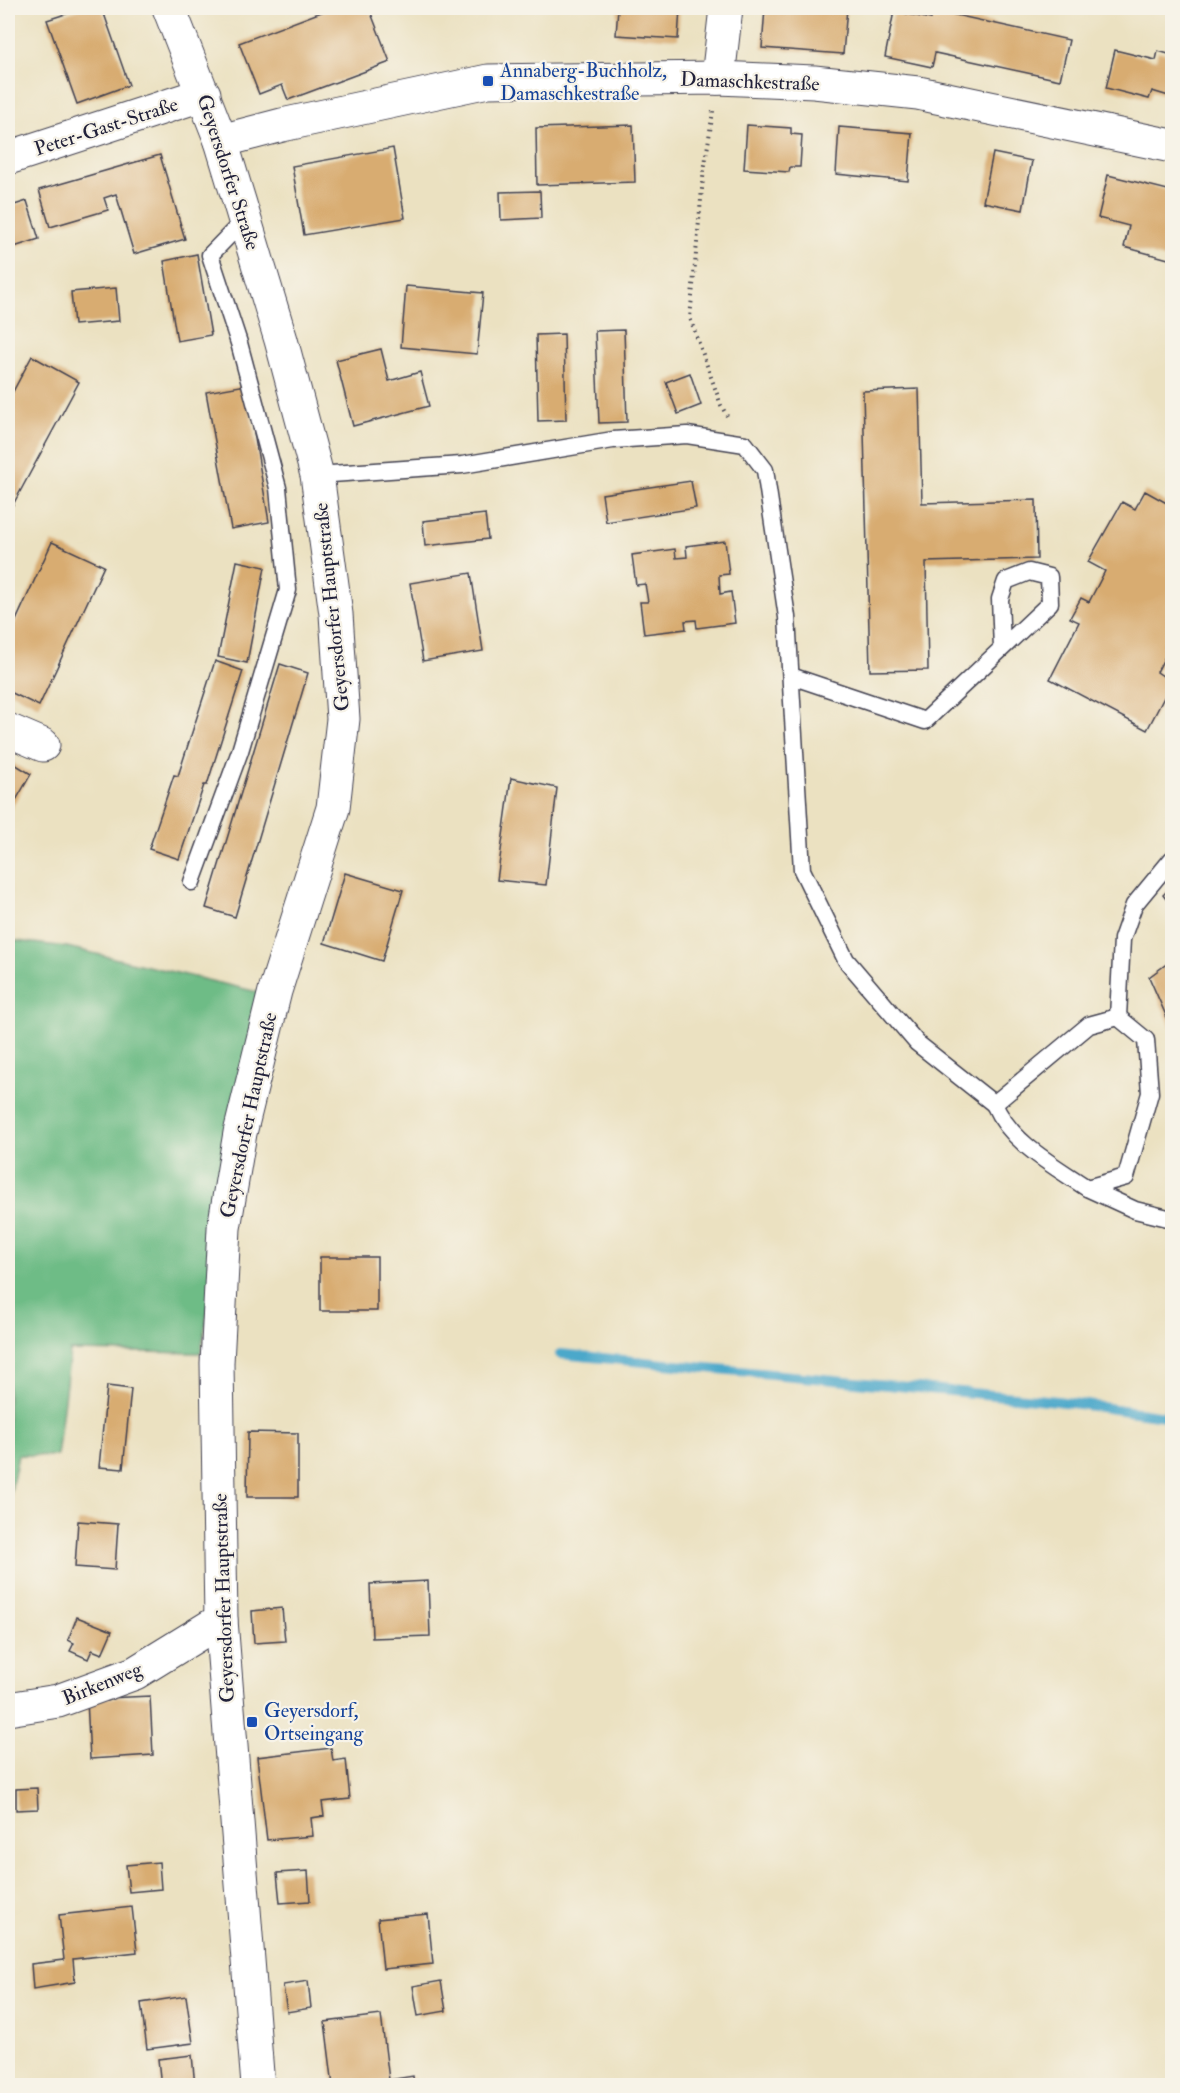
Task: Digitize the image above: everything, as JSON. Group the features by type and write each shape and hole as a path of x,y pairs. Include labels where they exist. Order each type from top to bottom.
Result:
{"main road":[{"name":"Geyersdorfer Straße","path":"169,8 221,141 281,340"},
{"path":"718,78 726,8"},
{"name":"Damaschkestraße","path":"221,141 488,81 718,78 814,82 918,93 1173,146"},
{"name":"Peter-Gast-Straße","path":"8,158 204,94"},
{"name":"Geyersdorfer Hauptstraße","path":"258,2085 221,1620 217,1363 224,1228 240,1134 275,991 333,808 343,719 336,614 317,475 281,340"},
{"path":"8,730 44,745"},
{"name":"Birkenweg","path":"8,1708 58,1701 135,1673 221,1620"}],"lane":[{"path":"192,882 240,751 288,590 279,488 239,343 210,255 244,219"},
{"path":"317,475 462,465 613,440 687,435 745,444 765,470 787,618 802,870 846,960 917,1043 994,1104 1000,1119 1031,1151 1087,1188 1136,1210 1173,1219"},
{"path":"791,676 925,721 1002,648"},
{"path":"1118,1017 1122,939 1134,905 1173,859"},
{"path":"994,1104 1089,1025 1118,1017"},
{"path":"1087,1188 1126,1177 1150,1093 1146,1040 1118,1017"}],"path":[{"path":"718,78 703,178 690,318 721,405 745,444"}],"green space":[{"path":"8,940 67,947 258,992 201,1353 70,1351 57,1456 18,1455 8,1506"}],"building":[{"path":"84,8 102,8 129,85 77,104 47,20"},
{"path":"332,8 369,8 390,62 288,100 282,85 259,94 239,43"},
{"path":"618,8 680,8 678,39 616,35"},
{"path":"765,8 847,8 843,54 762,48"},
{"path":"933,10 1069,40 1060,80 935,53 932,67 885,57 894,11 931,19"},
{"path":"1115,50 1156,60 1158,51 1172,55 1172,97 1152,91 1149,99 1106,88"},
{"path":"633,125 635,182 537,185 536,128"},
{"path":"747,125 791,128 791,134 802,135 800,167 790,167 789,172 744,169"},
{"path":"839,127 912,133 908,181 836,174"},
{"path":"393,148 405,218 304,235 292,166"},
{"path":"993,153 1032,161 1023,210 983,202"},
{"path":"160,155 185,239 134,254 116,194 104,198 108,210 50,227 39,190"},
{"path":"1108,175 1172,191 1172,260 1124,247 1129,226 1098,218"},
{"path":"540,191 541,218 501,220 500,192"},
{"path":"27,201 39,239 8,249 8,207"},
{"path":"197,254 211,335 177,341 164,261"},
{"path":"406,286 483,293 477,354 401,347"},
{"path":"116,288 119,321 74,325 71,292"},
{"path":"624,330 627,422 599,423 595,331"},
{"path":"564,334 566,420 538,421 536,335"},
{"path":"381,349 389,381 420,372 429,406 353,426 336,360"},
{"path":"32,356 79,382 8,514 8,401"},
{"path":"690,373 701,405 678,414 666,382"},
{"path":"246,385 269,522 231,529 206,392"},
{"path":"919,389 922,503 1036,500 1037,559 926,562 928,670 870,671 863,391"},
{"path":"691,481 696,508 606,522 602,494"},
{"path":"1145,491 1172,506 1172,643 1157,672 1172,682 1147,730 1050,679 1079,622 1070,618 1081,598 1089,602 1105,571 1088,562 1122,502 1135,509"},
{"path":"485,514 488,539 425,546 423,521"},
{"path":"725,541 729,574 719,575 720,594 731,592 735,623 697,628 696,620 685,621 686,629 644,634 640,602 648,602 645,584 636,585 632,555 675,549 676,558 687,557 686,546"},
{"path":"52,542 104,566 39,706 8,691 8,638"},
{"path":"237,561 265,567 247,663 218,657"},
{"path":"471,573 483,651 423,661 410,583"},
{"path":"215,661 243,671 207,785 204,785 179,859 149,849 174,775 178,776"},
{"path":"280,664 308,673 235,917 206,908"},
{"path":"8,760 31,774 8,814"},
{"path":"511,778 557,788 546,885 497,880"},
{"path":"345,873 403,890 382,961 324,943"},
{"path":"1172,886 1172,907 1163,895"},
{"path":"1172,960 1172,1029 1149,977"},
{"path":"320,1257 377,1257 377,1311 320,1311"},
{"path":"107,1386 131,1389 123,1469 99,1467"},
{"path":"248,1432 298,1433 298,1497 247,1497"},
{"path":"78,1521 118,1524 115,1570 75,1567"},
{"path":"428,1581 430,1636 372,1638 370,1584"},
{"path":"282,1608 285,1641 254,1643 252,1611"},
{"path":"77,1617 112,1631 102,1654 92,1650 88,1659 70,1651 74,1643 68,1640"},
{"path":"150,1696 153,1755 90,1759 87,1699"},
{"path":"331,1748 333,1761 346,1759 350,1799 322,1802 324,1816 311,1818 313,1836 267,1840 257,1757"},
{"path":"37,1788 38,1809 16,1810 16,1789"},
{"path":"159,1862 161,1889 129,1892 126,1865"},
{"path":"308,1871 310,1901 280,1903 277,1873"},
{"path":"132,1907 137,1952 73,1959 75,1982 33,1989 31,1964 64,1960 59,1915"},
{"path":"428,1914 433,1964 383,1969 378,1919"},
{"path":"308,1981 311,2008 287,2012 283,1985"},
{"path":"441,1981 446,2011 418,2016 413,1986"},
{"path":"186,1996 193,2043 147,2049 141,2003"},
{"path":"381,2015 389,2080 413,2076 414,2086 333,2086 325,2022"},
{"path":"192,2055 195,2086 161,2086 158,2059"}],"waterway":[{"path":"560,1354 1057,1401 1172,1417"}],"place":[{"name":"Annaberg-Buchholz, Damaschkestraße","path":"488,81"},
{"name":"Geyersdorf, Ortseingang","path":"252,1722"}]}
